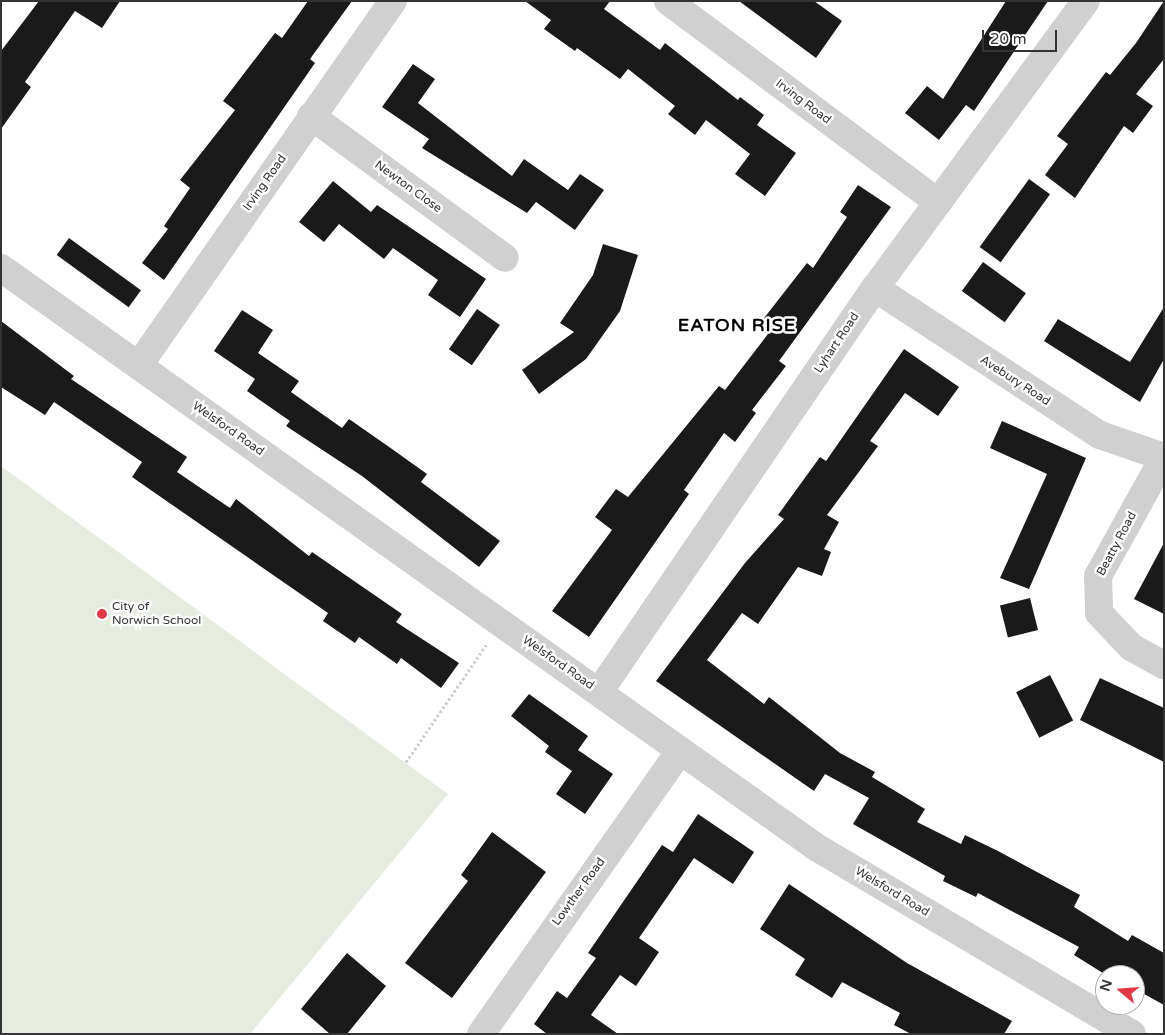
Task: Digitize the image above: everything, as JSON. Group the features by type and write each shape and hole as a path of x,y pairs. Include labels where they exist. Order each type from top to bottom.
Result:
{"street":[{"name":"Irving Road","path":"139,365 393,1"},
{"name":"Irving Road","path":"668,1 938,202"},
{"name":"Lyhart Road","path":"599,692 875,288 1086,1"},
{"name":"Newton Close","path":"311,116 505,258"},
{"name":"Welsford Road","path":"1,268 599,692 679,752 816,847 1132,1034"},
{"name":"Avebury Road","path":"875,288 1100,435 1164,457"},
{"name":"Beatty Road","path":"1164,457 1098,576 1099,613 1131,646 1164,665"},
{"name":"Lowther Road","path":"481,1034 679,752"}],"path":[{"path":"406,762 501,623"}],"shaded area":[{"name":"City of Norwich School","path":"1,466 448,794 250,1034 1,1034"}],"building":[{"path":"39,1 120,1 102,28 75,11 25,82 31,87 1,129 1,51"},
{"path":"308,1 352,1 310,59 315,63 164,280 142,263 168,229 164,226 190,188 180,180 235,110 223,101 275,33 282,38"},
{"path":"525,1 610,1 604,9 660,50 665,43 738,100 740,97 764,115 757,125 796,153 765,196 735,174 750,154 706,120 695,135 668,114 675,106 628,69 620,79 577,48 575,51 544,29 551,20"},
{"path":"739,1 814,1 842,21 816,58"},
{"path":"1006,1 1048,1 974,111 966,105 939,140 905,113 927,86 943,99"},
{"path":"1164,1 1164,59 1136,94 1153,106 1133,133 1124,126 1075,198 1045,175 1068,144 1057,136 1106,72 1110,75 1136,43"},
{"path":"413,64 435,79 418,103 512,176 524,159 568,190 580,174 604,190 575,230 536,202 527,213 422,148 429,139 382,107"},
{"path":"1029,179 1050,194 1001,262 980,247"},
{"path":"333,181 371,212 377,205 486,279 460,317 428,295 438,280 393,248 384,259 339,224 324,242 299,222"},
{"path":"858,185 891,207 779,361 786,366 752,410 756,413 735,442 724,433 684,490 689,494 589,637 552,611 612,530 595,517 616,489 628,497 719,386 725,390 768,334 758,326 807,263 813,268 847,217 840,212"},
{"path":"69,238 141,290 129,307 57,255"},
{"path":"603,244 638,255 620,311 586,359 539,394 522,370 574,332 560,323 593,275"},
{"path":"983,262 1026,293 1005,322 962,291"},
{"path":"1164,307 1164,359 1140,402 1044,341 1058,319 1130,362"},
{"path":"477,309 500,325 472,365 449,349"},
{"path":"242,310 273,330 258,353 299,381 291,392 342,428 349,419 392,449 427,474 421,482 500,541 479,567 362,476 286,426 290,421 247,391 255,379 214,351"},
{"path":"1,321 74,376 71,379 187,457 177,472 230,508 236,499 309,556 312,552 402,614 396,622 459,663 441,688 401,658 397,664 359,637 355,643 323,621 328,613 132,477 142,462 54,402 45,415 1,387"},
{"path":"904,349 959,387 938,416 905,393 870,441 878,446 827,515 839,522 824,549 831,552 822,576 798,567 758,624 742,613 707,660 764,704 769,697 840,753 875,772 872,777 925,809 917,822 961,844 965,835 998,851 1080,895 1074,907 1128,941 1132,935 1164,953 1164,1005 1145,995 1145,965 1095,965 1095,968 1074,955 1079,947 978,893 976,897 943,881 945,876 853,824 869,798 825,774 814,791 656,681 745,563 784,519 778,515 820,457 826,461"},
{"path":"1002,421 1086,458 1029,589 1000,578 1047,474 990,448"},
{"path":"1164,543 1164,614 1134,599"},
{"path":"1030,598 1038,630 1008,638 1000,605"},
{"path":"1050,675 1073,720 1039,738 1016,692"},
{"path":"1100,678 1164,708 1164,762 1080,720"},
{"path":"529,694 588,736 578,750 613,774 585,814 556,794 572,771 545,752 549,746 511,716"},
{"path":"698,814 754,852 733,884 694,858 639,938 659,952 636,986 620,975 591,1015 618,1034 547,1034 534,1024 557,991 567,998 596,958 588,953 662,845 673,852"},
{"path":"492,832 546,872 452,998 405,963 468,881 461,875"},
{"path":"789,884 907,963 1012,1021 1004,1034 911,1034 894,1025 900,1013 842,982 832,998 795,975 805,959 760,929"},
{"path":"347,953 386,986 347,1034 330,1034 301,1009"}],"place":[{"name":"City of Norwich School","path":"102,614"}],"district":[{"name":"EATON RISE","path":"737,325"}]}
